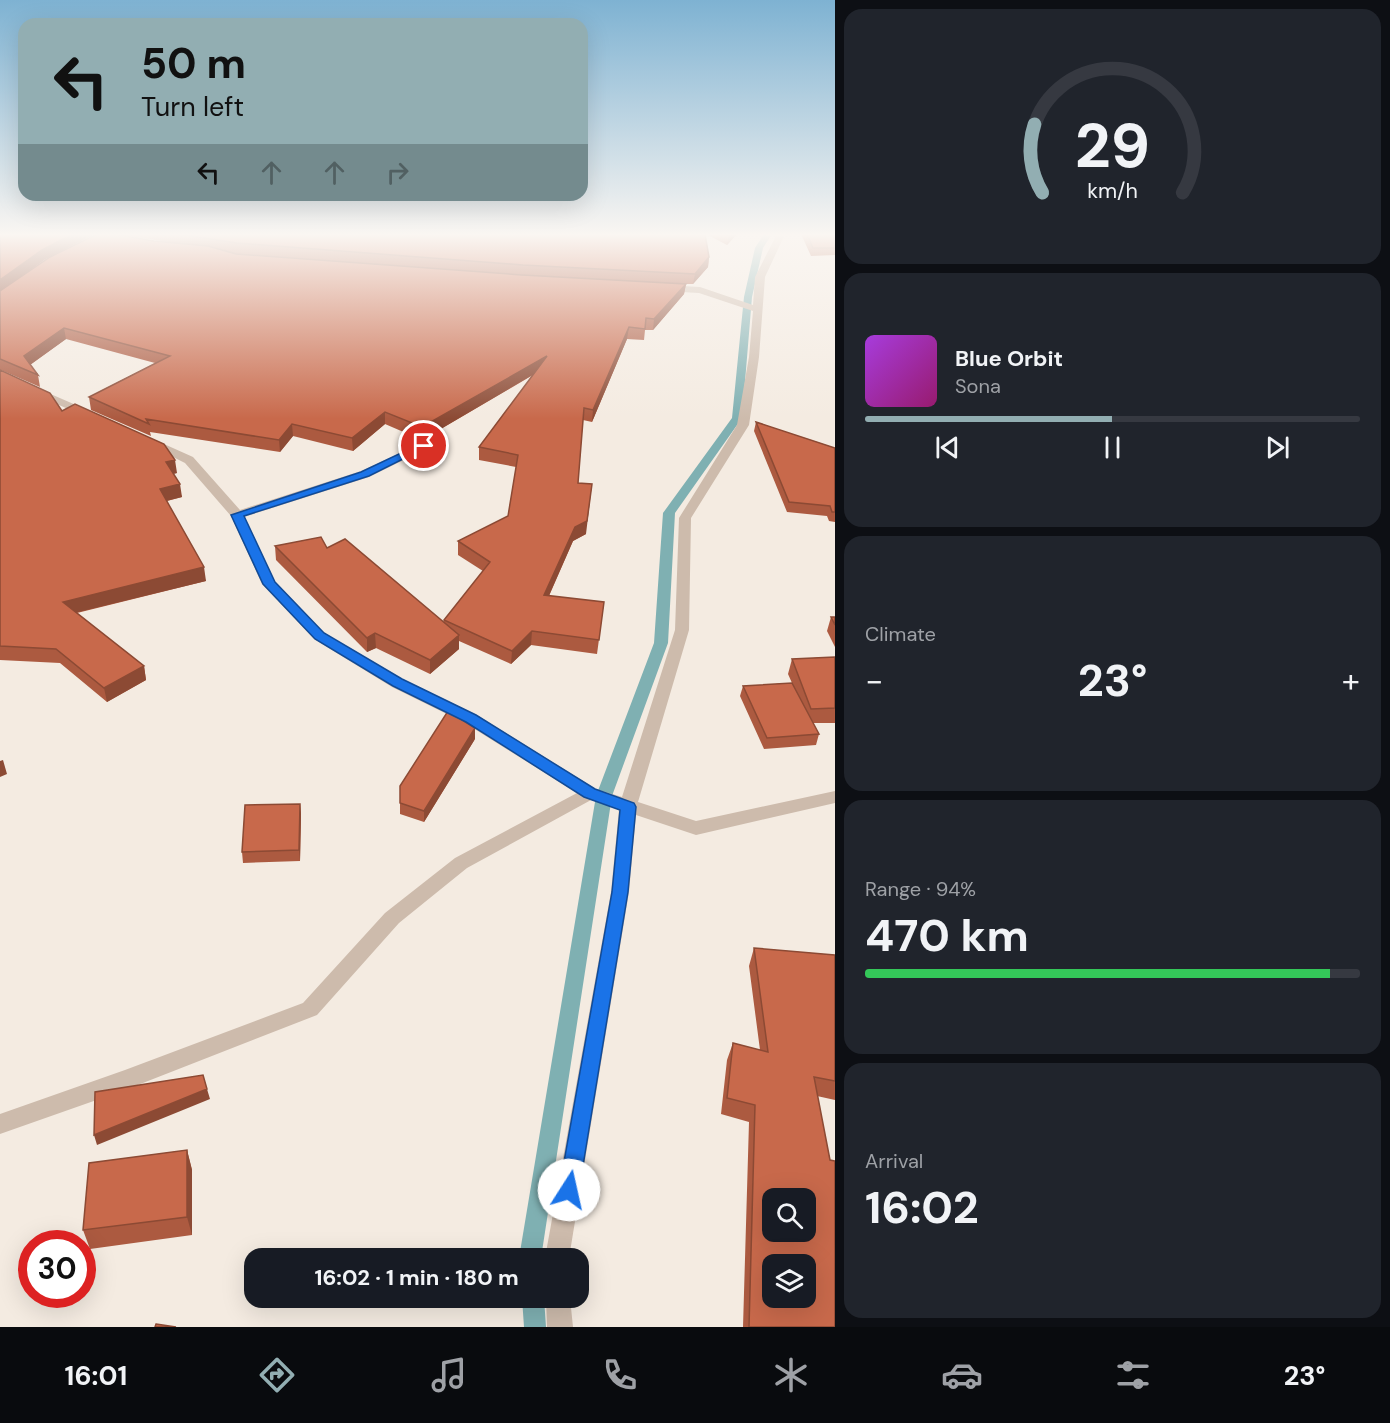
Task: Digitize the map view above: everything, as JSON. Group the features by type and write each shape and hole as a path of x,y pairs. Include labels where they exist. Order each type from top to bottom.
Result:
{"street":[{"path":"718,296 757,309"},
{"path":"559,1248 620,892 628,807 682,630 685,518 743,425 754,357 758,296"},
{"path":"0,375 102,421"},
{"path":"135,435 189,460 237,515 269,584 319,636 398,682 471,719 590,793 696,828 774,813 835,797"},
{"path":"237,515 365,474 424,446"},
{"path":"0,1124 125,1080 310,1009 392,918 461,863 590,793"},
{"path":"559,1308 560,1327"}],"building":[{"path":"0,296 675,296 654,319 646,318 645,329 629,327 593,410 584,408 578,483 592,484 587,521 575,527 544,595 604,602 599,640 532,631 512,651 444,620 490,562 458,541 508,516 518,455 479,447 547,356 422,427 385,412 352,438 292,424 279,440 146,419 149,424 89,397 170,356 64,328 24,356 38,375 0,359"},
{"path":"0,370 50,393 62,411 75,404 164,444 175,460 166,462 180,484 160,489 204,567 63,602 144,666 104,688 56,649 0,646"},
{"path":"756,422 835,448 835,512 832,512 830,506 789,502"},
{"path":"321,537 327,548 345,539 459,635 430,660 375,633 367,638 275,546"},
{"path":"835,657 835,708 811,709 792,659"},
{"path":"792,683 819,734 767,738 743,686"},
{"path":"448,711 475,728 424,811 400,803 400,786"},
{"path":"300,804 299,850 242,852 245,805"},
{"path":"754,948 835,955 835,1081 814,1077 830,1160 835,1161 835,1327 749,1327 755,1105 727,1098 733,1043 768,1052"},
{"path":"203,1075 207,1089 94,1135 95,1092"},
{"path":"187,1150 187,1217 83,1230 89,1163"},
{"path":"156,1324 176,1327 155,1327"}],"waterway":[{"path":"532,1248 604,796 661,643 669,513 737,418 748,296"},
{"path":"534,1308 535,1327"}],"route":[{"path":"424,446 365,474 237,515 269,584 319,636 398,682 471,719 590,793 604,796 628,807 620,892 569,1190"}]}
